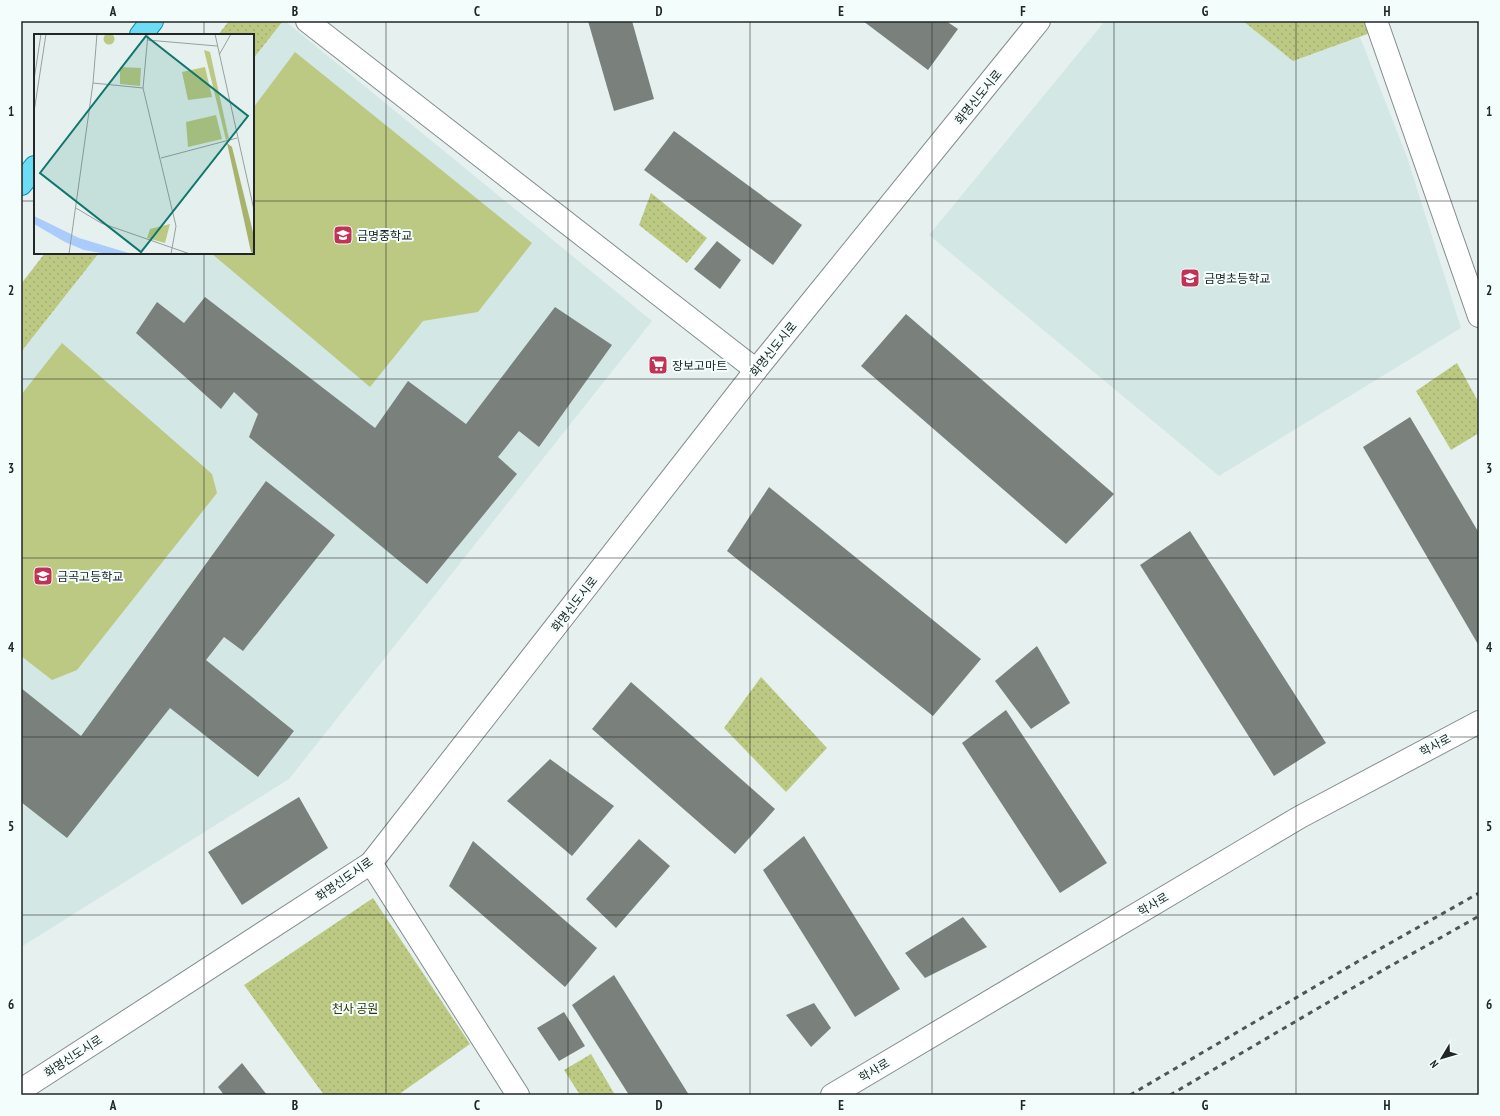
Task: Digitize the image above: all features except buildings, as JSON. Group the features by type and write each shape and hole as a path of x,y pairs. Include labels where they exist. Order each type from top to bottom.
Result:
{"main road":[{"path":"142,34 152,21"},
{"path":"307,21 756,370"},
{"name":"화명신도시로","path":"21,1090 371,864 756,370 1040,21"},
{"path":"1376,21 1479,316"},
{"path":"21,184 34,168"},
{"name":"학사로","path":"832,1095 1300,817 1479,722"},
{"path":"371,864 518,1095"}],"shaded area":[{"path":"283,21 285,21 652,321 289,779 21,947 21,352 98,254 254,254 254,58"},
{"path":"1105,21 1243,21 1293,61 1360,37 1407,157 1461,328 1219,476 929,235"}],"green space":[{"path":"229,21 283,21 254,58 254,34 219,34"},
{"path":"1243,21 1368,21 1373,32 1293,61"},
{"path":"295,52 532,243 478,312 423,321 370,387 212,254 254,254 254,107"},
{"path":"651,193 707,238 687,263 639,225"},
{"path":"44,254 98,254 21,352 21,284"},
{"path":"62,343 212,474 217,493 77,670 52,680 21,656 21,395"},
{"path":"1457,363 1479,403 1479,433 1451,450 1416,391"},
{"path":"761,677 827,748 786,792 724,728"},
{"name":"천사 공원","path":"373,898 470,1044 398,1095 324,1095 244,985"},
{"path":"591,1054 615,1095 580,1095 564,1070"}],"railway":[{"path":"1130,1095 1369,955 1479,893"},
{"path":"1170,1095 1385,969 1479,916"}],"place":[{"name":"금명중학교","path":"343,235"},
{"name":"금명초등학교","path":"1190,278"},
{"name":"장보고마트","path":"658,365"},
{"name":"금곡고등학교","path":"43,576"}]}
